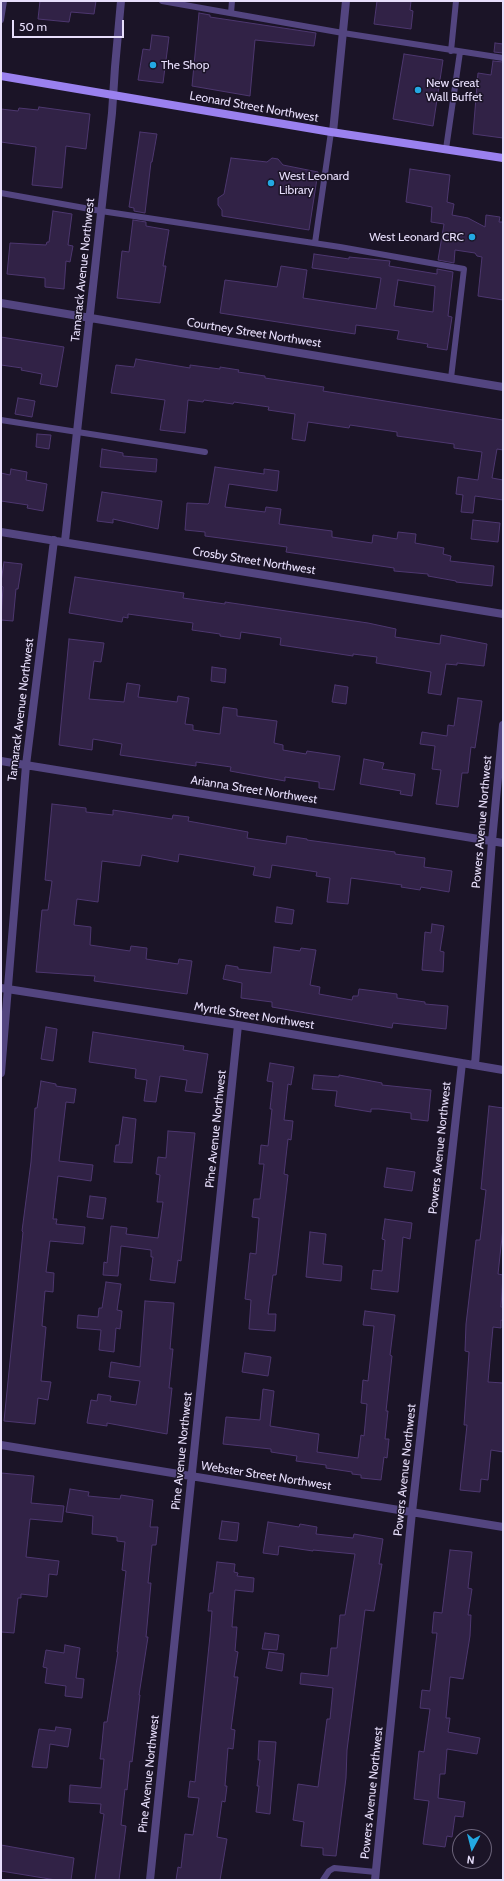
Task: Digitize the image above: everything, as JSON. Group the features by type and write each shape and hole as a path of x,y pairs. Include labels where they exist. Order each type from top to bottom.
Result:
{"main road":[{"name":"Leonard Street Northwest","path":"1,76 332,132 503,158"}],"street":[{"name":"Tamarack Avenue Northwest","path":"65,542 90,318 122,1"},
{"path":"332,132 346,1"},
{"name":"Courtney Street Northwest","path":"1,304 503,387"},
{"name":"Crosby Street Northwest","path":"1,532 503,614"},
{"name":"Tamarack Avenue Northwest","path":"1,1074 5,989 26,765 54,540"},
{"name":"Powers Avenue Northwest","path":"475,1065 492,841 503,726"},
{"name":"Arianna Street Northwest","path":"1,761 503,843"},
{"name":"Myrtle Street Northwest","path":"5,989 238,1025 503,1070"},
{"name":"Pine Avenue Northwest","path":"150,1880 238,1025"},
{"name":"Powers Avenue Northwest","path":"376,1876 412,1512 462,1063"},
{"name":"Webster Street Northwest","path":"1,1445 503,1527"}],"lane":[{"path":"1,20 4,1"},
{"path":"162,1 343,33 503,58"},
{"path":"231,13 232,1"},
{"path":"451,51 456,1"},
{"path":"446,150 460,52"},
{"path":"315,243 332,132"},
{"path":"1,193 101,211 315,243 464,269 451,378"},
{"path":"1,420 205,452"},
{"path":"323,1880 328,1871 334,1868 376,1876"}],"building":[{"path":"40,1 96,1 94,14 71,12 69,22 38,19"},
{"path":"377,1 411,1 410,10 413,11 411,29 374,24"},
{"path":"199,13 210,15 210,17 316,33 314,46 255,40 250,96 192,86"},
{"name":"The Shop","path":"152,35 169,37 163,83 138,80 143,49 150,50"},
{"path":"495,43 503,44 503,53 494,52"},
{"name":"New Great Wall Buffet","path":"404,54 443,60 433,126 393,119"},
{"path":"493,61 503,62 503,138 473,134 478,73 491,75"},
{"path":"39,107 90,114 86,149 66,146 62,188 32,185 36,147 1,142 1,109 18,111 19,108 38,110"},
{"path":"140,132 157,134 151,162 145,213 134,211 134,208 129,207"},
{"name":"West Leonard Library","path":"231,158 267,162 272,158 278,159 283,165 318,172 309,230 222,216 222,210 218,205 218,198 224,194"},
{"name":"West Leonard CRC","path":"410,169 450,175 447,202 454,204 452,215 468,218 485,227 486,215 500,217 499,222 503,222 503,300 478,296 482,257 477,256 475,253 455,250 454,263 438,260 444,224 431,222 432,207 406,202"},
{"path":"53,211 72,214 68,245 73,246 70,262 66,261 64,289 45,287 45,278 7,274 10,243 46,245 47,242 49,242"},
{"path":"133,220 146,222 146,226 169,230 163,266 166,266 160,303 117,298 122,251 129,252"},
{"path":"314,254 349,259 349,257 390,261 389,266 437,274 437,269 453,272 448,316 452,317 447,350 427,347 428,344 397,339 399,331 356,325 355,334 220,313 225,280 277,287 281,266 307,270 303,298 376,309 381,278 312,268","holes":["398,280 435,286 433,312 394,306"]},
{"path":"1,337 64,347 57,387 40,384 42,374 21,370 22,368 1,365"},
{"path":"136,359 190,368 190,365 239,370 238,372 265,376 265,378 324,387 323,391 503,420 503,450 497,449 492,478 503,480 503,500 475,496 473,513 461,512 463,495 456,494 458,477 478,480 482,452 454,448 454,444 397,436 397,432 350,425 349,428 308,422 305,441 292,439 295,414 268,410 269,407 234,402 233,404 204,400 203,402 188,400 185,433 160,430 165,400 111,393 116,365 134,367"},
{"path":"18,398 35,401 32,417 15,414"},
{"path":"37,434 51,435 49,449 36,447"},
{"path":"102,449 123,453 123,456 157,459 156,472 100,467"},
{"path":"215,467 264,474 264,469 279,471 277,491 229,484 225,507 265,512 266,507 281,509 279,524 332,531 332,537 372,543 373,535 397,539 398,532 416,534 415,543 444,548 443,554 451,556 450,561 494,566 492,586 456,582 428,576 428,574 394,571 394,568 286,552 287,547 205,536 205,532 185,530 187,503 209,503"},
{"path":"11,469 27,472 26,480 47,484 43,511 27,508 28,505 1,501 1,473 10,475"},
{"path":"102,492 162,501 158,529 113,519 113,523 97,521"},
{"path":"473,520 500,523 498,542 471,539"},
{"path":"4,562 22,564 18,589 16,589 13,621 1,620 3,587 1,586 1,582"},
{"path":"75,577 184,593 183,598 225,604 225,602 368,623 396,629 395,637 440,644 441,635 487,644 484,666 457,663 457,665 446,664 441,695 428,693 431,672 376,663 377,657 353,654 353,656 280,645 281,638 241,632 240,639 220,636 220,634 192,630 193,623 128,614 128,618 123,617 122,622 69,613"},
{"path":"69,639 104,643 101,662 94,661 89,699 124,702 127,683 140,685 138,697 177,702 178,696 189,698 185,724 193,725 193,730 220,734 223,707 237,709 237,716 277,721 274,743 283,745 283,750 306,754 307,751 340,756 334,790 319,788 319,782 285,777 285,781 230,771 231,767 196,762 196,766 120,755 122,744 93,739 92,750 59,745"},
{"path":"212,667 226,669 225,683 211,681"},
{"path":"335,685 348,687 346,704 332,702"},
{"path":"458,698 482,701 475,748 471,747 468,773 462,773 458,807 436,804 441,770 432,769 435,746 420,744 422,732 447,736 448,725 454,726"},
{"path":"364,759 384,763 382,769 415,774 412,796 400,794 401,791 360,784"},
{"path":"52,804 86,808 86,812 113,815 113,810 172,819 173,815 189,817 188,821 248,832 247,838 286,844 287,836 395,852 395,854 425,858 424,867 452,871 449,892 421,887 420,890 401,887 402,885 351,878 348,904 327,902 330,878 316,876 317,872 272,865 270,878 253,875 255,867 179,854 178,862 142,855 140,866 102,861 98,902 77,899 74,925 91,927 90,945 130,951 131,946 147,948 146,959 178,964 179,959 192,961 187,994 94,981 95,976 36,972 42,910 48,910 52,881 45,880"},
{"path":"277,907 294,910 292,924 275,922"},
{"path":"432,924 444,926 440,951 444,952 443,972 422,970 425,932 431,933"},
{"path":"274,947 300,951 301,948 316,950 310,985 320,987 319,994 352,1000 353,996 358,996 359,989 397,994 397,998 425,1002 425,1004 448,1006 446,1029 393,1023 392,1028 272,1007 272,1002 241,998 242,983 223,979 226,965 238,967 238,969 271,973"},
{"path":"46,1027 57,1029 53,1061 41,1059"},
{"path":"93,1032 184,1046 183,1050 208,1054 202,1093 185,1091 187,1080 160,1076 156,1102 144,1101 147,1080 135,1078 136,1069 89,1062"},
{"path":"270,1063 294,1067 291,1085 288,1084 284,1120 293,1121 291,1140 288,1139 284,1174 288,1175 276,1275 273,1275 268,1314 276,1314 275,1331 249,1329 251,1300 245,1299 250,1253 256,1254 259,1218 252,1217 254,1199 260,1199 264,1164 259,1164 261,1145 268,1146 272,1109 270,1109 273,1082 267,1081"},
{"path":"314,1075 339,1077 339,1075 382,1083 382,1085 431,1090 428,1121 411,1119 411,1113 379,1109 371,1109 371,1112 335,1106 337,1091 312,1089"},
{"path":"41,1081 56,1084 56,1086 76,1089 74,1103 66,1102 59,1161 93,1165 91,1181 58,1176 53,1219 57,1219 56,1224 85,1227 83,1244 50,1241 46,1272 54,1273 53,1292 45,1291 42,1326 46,1327 41,1381 51,1382 48,1400 38,1398 35,1424 4,1421 22,1231 31,1162 35,1108 37,1108"},
{"path":"489,1106 503,1108 503,1228 498,1274 503,1275 501,1307 503,1307 503,1321 501,1320 501,1328 493,1327 488,1382 503,1383 503,1452 491,1450 488,1480 481,1479 480,1492 460,1490 467,1425 464,1425 469,1352 465,1351 466,1324 476,1240 480,1240 486,1190 481,1189"},
{"path":"123,1117 136,1119 132,1163 114,1162 116,1145 119,1145"},
{"path":"168,1131 195,1133 181,1261 178,1260 175,1283 150,1280 153,1257 151,1257 151,1250 121,1246 118,1276 103,1275 104,1262 107,1263 111,1226 127,1228 126,1234 158,1238 163,1202 157,1202 160,1175 156,1174 158,1157 166,1158"},
{"path":"387,1168 415,1172 412,1191 384,1187"},
{"path":"90,1196 106,1198 103,1219 87,1217"},
{"path":"385,1219 412,1223 410,1239 403,1237 398,1292 371,1289 373,1270 382,1271 385,1240 382,1239"},
{"path":"310,1232 326,1234 323,1264 342,1266 341,1281 306,1277"},
{"path":"106,1282 121,1284 117,1310 122,1311 120,1329 116,1328 114,1352 99,1350 101,1330 77,1328 78,1315 98,1317 99,1308 102,1308"},
{"path":"145,1301 174,1303 170,1349 173,1349 169,1388 172,1388 167,1434 107,1423 107,1426 87,1423 91,1400 97,1401 98,1394 111,1396 110,1401 136,1405 140,1381 109,1377 111,1362 140,1367"},
{"path":"365,1311 395,1315 390,1355 392,1356 386,1411 388,1411 385,1439 389,1439 387,1458 384,1457 381,1480 361,1478 361,1475 352,1474 352,1472 326,1468 326,1465 296,1461 297,1456 271,1452 271,1449 223,1444 226,1417 260,1420 263,1389 274,1391 270,1426 319,1434 317,1452 358,1458 361,1435 364,1436 367,1404 361,1403 363,1380 368,1381 374,1326 363,1325"},
{"path":"245,1353 271,1357 268,1376 242,1372"},
{"path":"1,1473 34,1476 31,1503 64,1506 62,1522 30,1519 26,1557 59,1561 57,1575 49,1574 47,1597 21,1594 21,1598 18,1598 14,1633 1,1632"},
{"path":"70,1489 89,1492 88,1496 120,1499 121,1495 153,1500 150,1527 158,1527 156,1545 152,1545 148,1583 151,1583 146,1637 148,1637 139,1695 132,1762 130,1761 127,1790 125,1789 121,1825 126,1826 119,1880 95,1880 104,1814 100,1813 101,1804 69,1802 70,1785 101,1788 104,1759 100,1759 104,1722 107,1722 118,1652 126,1571 122,1570 125,1542 117,1541 117,1537 92,1534 93,1516 66,1512"},
{"path":"222,1521 239,1523 237,1541 219,1539"},
{"path":"268,1522 299,1527 300,1524 317,1527 316,1534 353,1538 354,1534 383,1539 379,1564 382,1564 374,1611 365,1610 347,1750 346,1778 336,1856 323,1855 323,1848 301,1846 304,1822 293,1820 298,1784 318,1787 327,1719 330,1719 333,1688 300,1684 301,1673 328,1676 331,1648 337,1648 340,1615 345,1615 355,1554 313,1551 279,1546 278,1555 263,1553"},
{"path":"450,1550 472,1552 468,1588 472,1589 468,1615 471,1615 470,1636 463,1679 450,1677 446,1718 450,1718 448,1732 480,1738 477,1754 447,1749 445,1774 440,1774 438,1798 465,1802 463,1817 455,1816 452,1837 447,1836 445,1847 423,1844 429,1801 414,1799 419,1751 424,1752 430,1709 420,1708 422,1690 430,1691 437,1633 432,1633 434,1612 442,1613"},
{"path":"217,1562 235,1564 234,1572 238,1573 237,1576 254,1578 253,1592 235,1590 232,1627 237,1627 235,1651 238,1652 234,1677 238,1677 231,1729 235,1730 233,1749 228,1748 225,1786 227,1786 225,1802 222,1801 217,1837 227,1839 220,1880 176,1880 178,1867 181,1868 185,1834 193,1835 199,1798 188,1797 190,1781 195,1782 212,1611 208,1611 210,1593 213,1593"},
{"path":"265,1633 279,1635 277,1650 262,1649"},
{"path":"65,1645 80,1648 76,1678 84,1679 82,1698 65,1696 66,1686 45,1683 47,1668 43,1667 46,1650 64,1653"},
{"path":"269,1652 284,1654 282,1671 266,1668"},
{"path":"56,1727 71,1729 68,1747 50,1744 47,1768 32,1767 39,1729 55,1731"},
{"path":"259,1741 276,1742 270,1814 256,1812 259,1786 257,1786 260,1760 258,1760"},
{"path":"1,1845 74,1858 71,1880 56,1880 1,1871"}],"place":[{"name":"The Shop","path":"153,65"},
{"name":"New Great Wall Buffet","path":"418,90"},
{"name":"West Leonard Library","path":"271,183"},
{"name":"West Leonard CRC","path":"472,237"}]}
